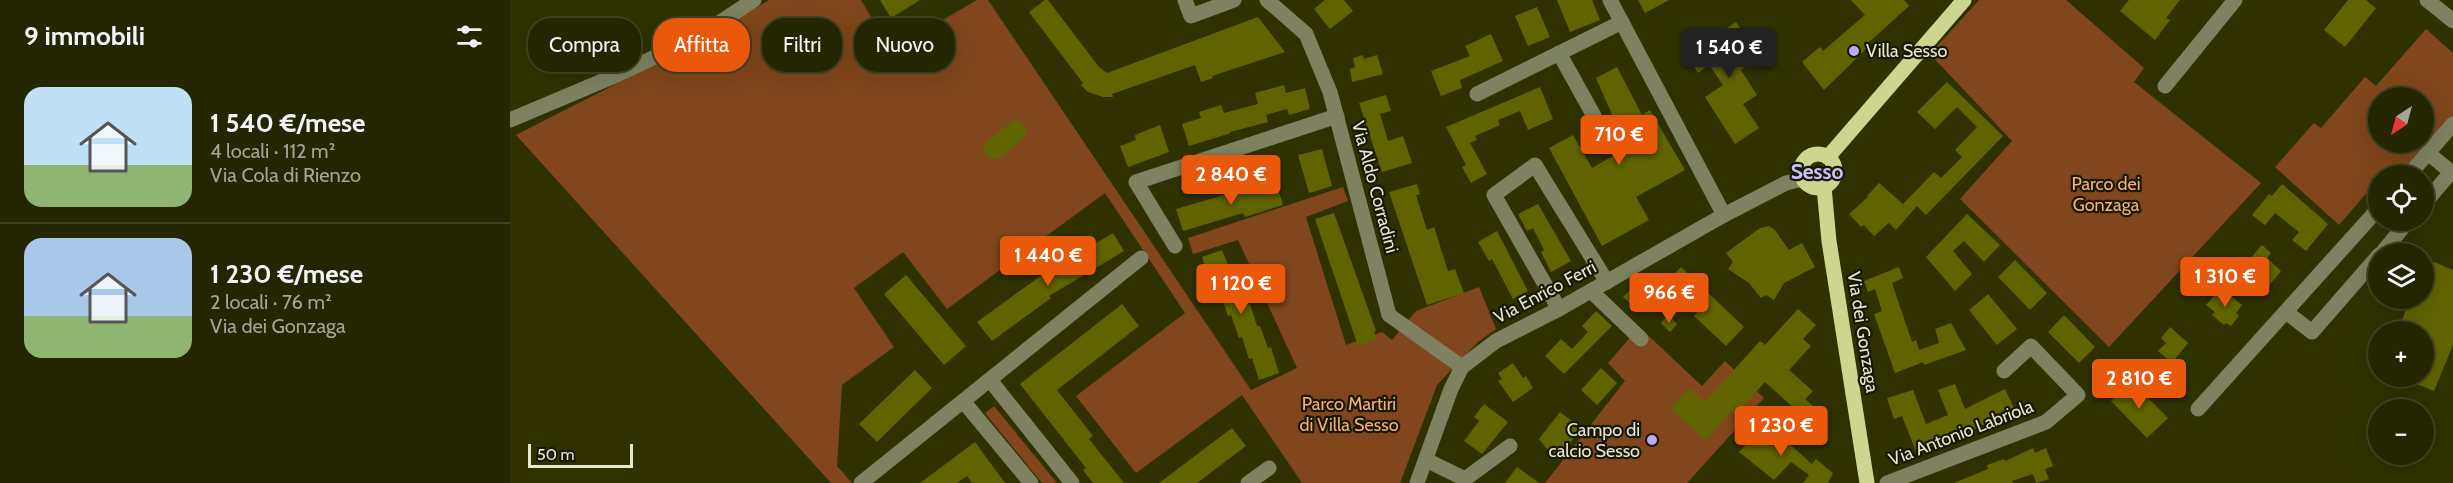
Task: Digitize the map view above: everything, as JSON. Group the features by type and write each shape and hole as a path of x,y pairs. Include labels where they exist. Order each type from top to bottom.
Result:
{"main road":[{"path":"1824,187 1812,187 1803,179 1801,166 1809,156 1815,154 1828,157 1964,0"},
{"name":"Via dei Gonzaga","path":"1828,157 1833,162 1834,176 1824,187 1829,241 1867,483"}],"street":[{"path":"510,120 619,74 687,41 754,0"},
{"path":"1185,0 1191,16 1233,0"},
{"name":"Via Aldo Corradini","path":"1267,0 1306,34 1330,92 1389,315 1462,367"},
{"path":"1610,0 1724,215"},
{"path":"2165,86 2235,0"},
{"path":"2427,0 2453,21"},
{"path":"1477,94 1622,22"},
{"path":"1559,53 1593,116"},
{"path":"1175,246 1136,182 1337,116"},
{"path":"2434,146 2453,124"},
{"path":"2418,165 2428,153 2451,172 2434,192"},
{"path":"1559,309 1494,195 1535,165 1606,282"},
{"name":"Via Enrico Ferri","path":"1417,483 1451,389 1462,367 1496,341 1559,309 1724,215 1786,183 1803,179"},
{"path":"2198,409 2368,220"},
{"path":"2389,243 2400,231"},
{"path":"861,483 1141,258"},
{"path":"2286,312 2312,332 2368,268"},
{"path":"1591,291 1641,339"},
{"name":"Via Antonio Labriola","path":"1887,483 2046,422 2078,395 2031,346 2004,371"},
{"path":"990,380 1072,483"},
{"path":"963,401 1031,483"},
{"path":"1426,460 1465,479 1510,446"},
{"path":"1248,483 1269,468"}],"green space":[{"name":"Parco Martiri di Villa Sesso","path":"769,0 861,0 872,18 854,18 854,72 955,72 955,18 946,18 977,0 988,0 1251,390 1297,368 1238,240 1193,254 1188,238 1343,187 1348,201 1306,217 1346,345 1382,332 1392,340 1416,311 1479,287 1496,329 1478,342 1437,385 1400,483 1302,483 1242,395 1136,473 1076,396 1185,313 1105,193 947,309 903,252 854,288 894,347 842,385 837,466 852,483 831,483 516,135 653,65 653,72 750,72 750,18 739,18"},
{"name":"Parco dei Gonzaga","path":"1979,0 2066,0 2144,68 2134,82 2261,183 2109,347 1960,199 2012,141 1930,54"},
{"path":"2426,29 2453,53 2453,124 2434,146 2434,87 2368,87 2368,153 2427,153 2417,165 2368,165 2368,191 2339,225 2275,167 2314,123 2321,128 2365,77 2376,86"},
{"name":"Campo di calcio Sesso","path":"1639,327 1702,386 1725,361 1764,398 1687,483 1545,483 1625,381 1608,363"},
{"path":"994,406 1057,483 1042,483 985,413"}],"building":[{"path":"880,0 920,0 891,18"},
{"path":"1048,0 1099,67 1107,73 1258,17 1285,52 1212,76 1213,78 1201,82 1195,65 1112,94 1113,97 1103,97 1088,92 1081,85 1083,83 1029,12"},
{"path":"1325,0 1344,0 1353,11 1330,29 1314,9"},
{"path":"1557,0 1592,0 1600,20 1570,32"},
{"path":"1638,0 1669,0 1645,13"},
{"path":"1851,0 1904,0 1909,6 1867,44 1869,46 1824,90 1802,62 1820,47 1823,51 1865,15"},
{"path":"2129,0 2180,0 2166,18 2170,20 2155,40 2120,11"},
{"path":"2348,0 2366,0 2376,8 2345,47 2324,30"},
{"path":"1537,7 1550,37 1528,46 1515,16"},
{"path":"1736,22 1760,57 1741,70 1757,95 1743,104 1759,128 1735,144 1705,97 1723,85 1709,65 1698,73 1686,55"},
{"path":"1491,34 1503,61 1460,80 1462,88 1441,96 1431,71 1470,56 1465,46"},
{"path":"1363,55 1364,59 1377,55 1383,74 1352,82 1350,69 1355,67 1353,58"},
{"path":"1617,67 1642,115 1650,110 1685,170 1636,197 1649,220 1602,246 1549,148 1573,135 1592,168 1630,146 1614,119 1596,78"},
{"path":"1947,82 2003,136 1926,215 1917,206 1896,230 1889,223 1874,236 1864,225 1861,227 1849,214 1868,197 1879,183 1903,204 1934,172 1941,178 1962,157 1955,150 1977,127 1957,107 1935,129 1917,112"},
{"path":"1284,85 1286,93 1305,88 1310,109 1289,115 1287,109 1266,115 1268,122 1189,146 1182,124 1201,118 1199,112 1221,105 1224,113 1258,104 1255,93"},
{"path":"1540,87 1553,119 1528,130 1520,111 1498,120 1500,125 1475,136 1477,140 1470,143 1487,174 1471,183 1462,167 1466,165 1446,127"},
{"path":"1386,95 1391,111 1380,114 1388,141 1403,136 1412,163 1382,172 1359,103"},
{"path":"1013,120 1018,120 1026,126 1026,136 1002,157 992,159 988,157 983,149 984,144"},
{"path":"1160,125 1169,152 1128,167 1120,146 1136,140 1135,135"},
{"path":"1322,149 1332,186 1309,193 1298,155"},
{"path":"1275,180 1283,205 1245,217 1243,213 1183,231 1176,209"},
{"path":"1417,184 1420,194 1416,195 1427,230 1434,227 1448,271 1455,269 1464,293 1427,305 1389,192"},
{"path":"2282,184 2328,224 2306,251 2292,240 2299,232 2275,213 2265,225 2252,215 2269,194 2272,196"},
{"path":"1538,204 1571,261 1551,272 1541,252 1544,250 1533,228 1527,231 1518,214"},
{"path":"1334,213 1376,331 1374,332 1377,339 1358,346 1315,219"},
{"path":"1967,214 2000,245 1984,262 1964,241 1953,251 1972,274 1955,291 1926,257"},
{"path":"1769,226 1775,230 1789,250 1802,243 1815,267 1784,283 1774,300 1766,295 1761,298 1749,283 1728,269 1733,262 1726,253 1760,228"},
{"path":"1497,231 1528,291 1513,299 1492,259 1489,261 1478,242"},
{"path":"1113,233 1124,251 1049,296 1051,298 992,341 977,322 1039,277"},
{"path":"2262,245 2271,253 2267,258 2281,271 2266,289 2242,268"},
{"path":"1222,250 1236,284 1239,283 1246,305 1250,304 1257,326 1260,326 1268,348 1271,347 1279,373 1259,380 1242,337 1239,338 1231,315 1228,316 1221,295 1218,296 1210,274 1208,275 1202,257"},
{"path":"2015,260 2047,293 2030,310 1998,277"},
{"path":"2434,262 2453,270 2453,345 2434,391 2424,387 2434,387 2434,321 2402,321 2406,309 2434,309"},
{"path":"1681,267 1744,327 1726,346 1694,316 1697,312 1682,299 1684,296 1668,280"},
{"path":"1899,267 1903,278 1892,283 1912,342 1916,340 1919,350 1939,343 1935,329 1951,323 1966,350 1924,365 1923,362 1895,373 1874,314 1882,311 1875,289 1868,292 1864,281"},
{"path":"906,275 966,346 944,365 884,294"},
{"path":"1638,282 1653,297 1639,312 1623,297"},
{"path":"2221,288 2242,305 2236,313 2239,316 2231,326 2226,323 2224,325 2212,315 2215,312 2206,305"},
{"path":"1988,294 2017,329 1997,345 1969,310"},
{"path":"1122,304 1139,326 1057,390 1093,436 1089,439 1124,483 1093,483 1083,470 1086,468 1020,384"},
{"path":"1798,309 1816,325 1803,339 1811,346 1789,370 1813,391 1805,399 1818,410 1808,421 1765,382 1736,413 1732,410 1706,440 1670,409 1689,388 1705,402 1760,341 1765,345"},
{"path":"1596,311 1612,326 1564,374 1545,356 1561,339 1572,349 1588,332 1582,326"},
{"path":"1668,315 1677,324 1670,332 1661,323"},
{"path":"2064,315 2095,347 2079,363 2048,332"},
{"path":"2170,327 2188,343 2172,363 2158,351 2166,343 2161,338"},
{"path":"1513,363 1523,378 1526,376 1533,388 1513,402 1498,381 1502,379 1498,373"},
{"path":"1601,368 1617,383 1597,405 1581,390"},
{"path":"915,370 932,388 877,442 859,424"},
{"path":"2131,381 2168,418 2147,438 2111,401"},
{"path":"1955,384 1965,409 2005,389 2014,408 1973,430 1917,454 1902,416 1894,419 1887,398 1913,390 1926,424 1948,415 1938,390"},
{"path":"1484,404 1508,422 1482,454 1464,441 1479,421 1474,417"},
{"path":"1560,412 1581,428 1558,459 1539,439"},
{"path":"1766,423 1812,464 1816,459 1833,473 1828,483 1803,483 1809,475 1791,462 1774,480 1739,452"},
{"path":"1232,428 1246,446 1197,483 1159,483"},
{"path":"975,442 1005,483 972,483 967,476 957,483 920,483"},
{"path":"2033,448 2035,453 2046,448 2053,466 2045,469 2049,479 2036,483 2033,474 2012,481 2013,483 1954,483 1988,469 1987,465 2004,459 2005,461"},
{"path":"1517,467 1539,483 1505,483"}],"place":[{"name":"Villa Sesso","path":"1854,51"},
{"name":"Campo di calcio Sesso","path":"1652,440"}],"district":[{"name":"Sesso","path":"1817,171"}]}
